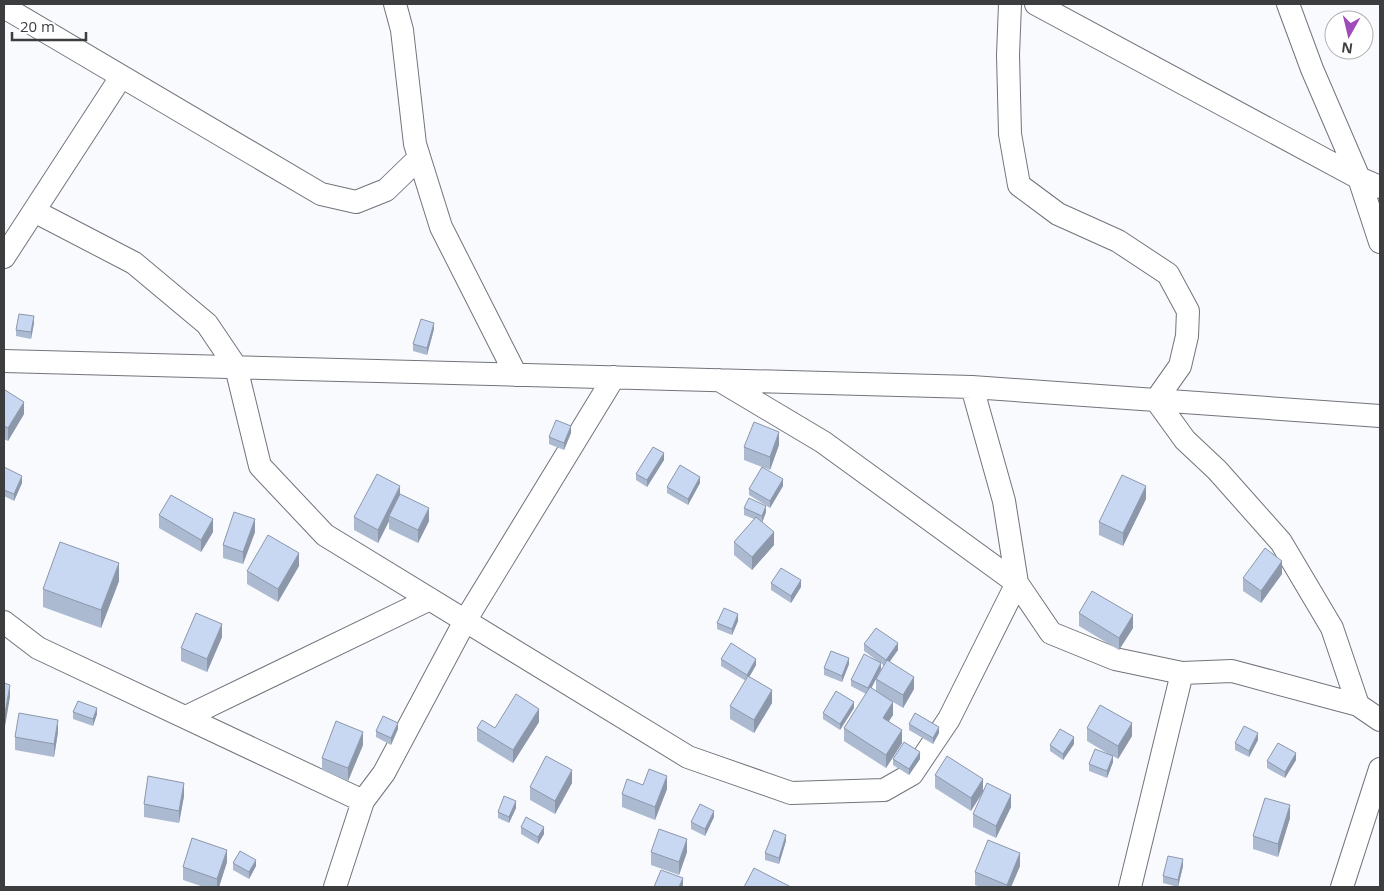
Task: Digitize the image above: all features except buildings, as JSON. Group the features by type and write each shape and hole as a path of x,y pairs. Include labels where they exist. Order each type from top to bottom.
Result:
{"street":[{"path":"395,4 402,30 415,144 419,158 442,227 516,375"},
{"path":"1010,4 1008,55 1010,134 1019,185 1058,214 1118,241 1168,274 1188,311 1188,336 1180,366 1156,400"},
{"path":"1036,4 1359,178 1380,187"},
{"path":"1288,4 1312,69 1359,178 1380,242"},
{"path":"4,7 321,194 356,202 386,190 419,158"},
{"path":"4,256 121,77"},
{"path":"34,211 134,263 207,324 236,367 260,466 325,535 688,757 791,793 884,790 912,774 949,719 1017,583 1004,501 972,387"},
{"path":"4,361 972,387 1380,416"},
{"path":"336,887 363,801 384,773 465,621 614,377"},
{"path":"719,380 823,442 1017,583 1052,633 1115,659 1182,673 1232,670 1358,706 1380,720"},
{"path":"1156,400 1185,440 1217,470 1281,542 1332,628 1358,706"},
{"path":"186,717 430,599"},
{"path":"4,622 38,648 363,801"},
{"path":"1130,887 1182,673"},
{"path":"1342,887 1380,769"}]}
